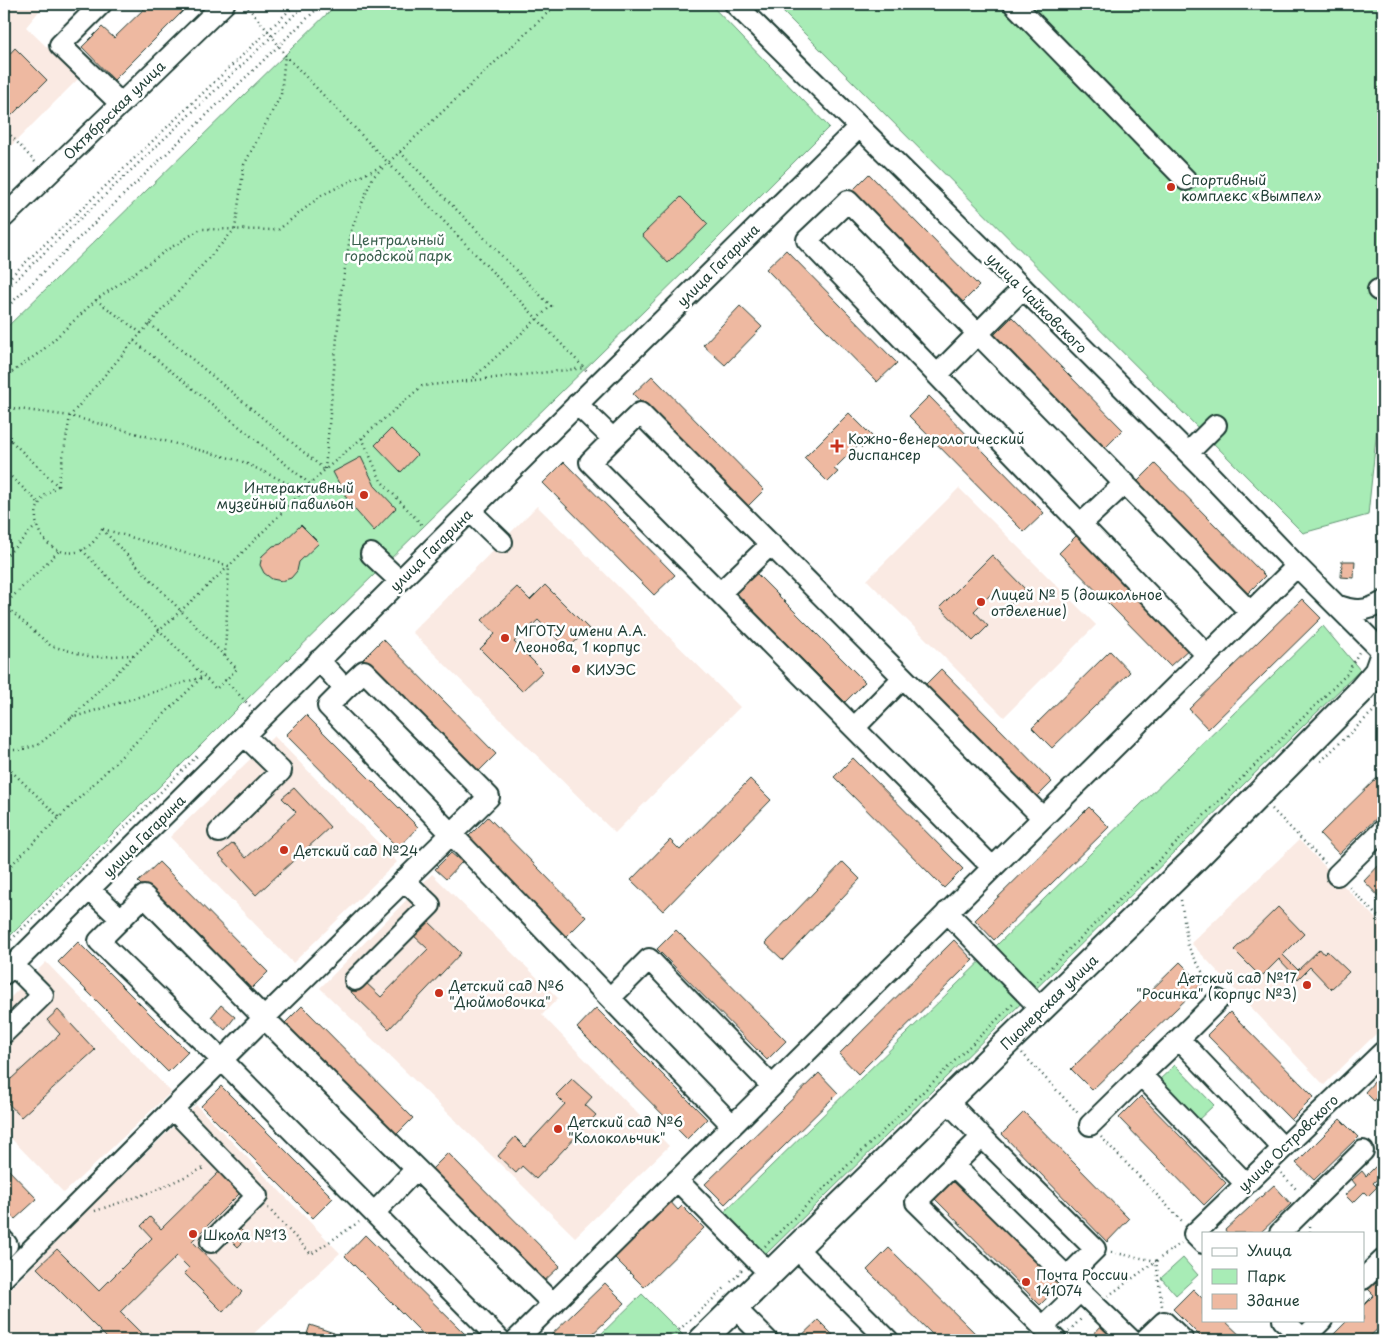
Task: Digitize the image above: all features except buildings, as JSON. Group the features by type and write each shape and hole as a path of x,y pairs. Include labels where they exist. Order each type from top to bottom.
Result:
{"main road":[{"name":"Пионерская улица","path":"702,1340 736,1308 762,1266 797,1249 947,1101 1033,1001 1239,816 1353,700 1377,672 1375,653"}],"street":[{"path":"101,4 60,45 121,104"},
{"name":"Октябрьская улица","path":"4,217 224,4"},
{"name":"улица Чайковского","path":"735,4 1188,453 1336,605 1375,653"},
{"path":"1014,4 1186,180"},
{"name":"улица Гагарина","path":"9,970 577,404 859,127"},
{"path":"1206,654 807,240 848,201 1249,611"},
{"path":"937,376 1023,288"},
{"path":"577,404 613,439"},
{"path":"992,867 590,462 613,439 640,413 1042,817"},
{"path":"1188,453 1216,424"},
{"path":"1081,524 1125,483"},
{"path":"470,511 502,542"},
{"path":"720,593 771,544"},
{"path":"371,554 400,581"},
{"path":"516,1340 1249,611 1297,566"},
{"path":"1336,605 1351,611 1364,610 1383,602"},
{"path":"319,660 345,689"},
{"path":"4,1278 264,1018 404,880 451,834 489,797 364,671 328,706 451,834 610,998 732,1125"},
{"path":"854,728 903,678"},
{"path":"219,832 281,771 245,736"},
{"path":"1337,875 1382,835"},
{"path":"355,980 430,905 404,880"},
{"path":"90,890 122,919"},
{"path":"500,1340 374,1213 310,1139 222,1060 99,942 144,896 264,1018 553,1304"},
{"path":"947,912 1033,1001"},
{"path":"610,998 650,959 772,1086"},
{"path":"4,1033 43,994 9,970"},
{"path":"1090,1125 1218,1000"},
{"path":"1179,1039 1283,1148"},
{"name":"улица Островского","path":"1203,1232 1246,1184 1383,1052"},
{"path":"1141,1075 1246,1184"},
{"path":"947,1101 1095,1249 1073,1284 1055,1334 916,1202 982,1138"},
{"path":"173,1109 257,1196 211,1242"},
{"path":"1282,1232 1363,1151"},
{"path":"953,1165 1131,1340"},
{"path":"374,1213 416,1169"},
{"path":"677,1180 728,1241 762,1266"},
{"path":"4,1241 7,1245 4,1248"},
{"path":"797,1249 888,1340"},
{"path":"1364,1278 1383,1260"},
{"path":"736,1308 767,1340"},
{"path":"1145,1340 1164,1322 1182,1340"},
{"path":"1285,1322 1303,1339 1320,1322"}],"path":[{"path":"245,4 272,36 284,55 599,383"},
{"path":"4,283 296,4"},
{"path":"4,291 306,4"},
{"path":"4,310 322,4"},
{"path":"325,470 341,293 351,231 372,178 557,4"},
{"path":"58,486 70,416 141,333 235,229 244,165 282,95 284,55"},
{"path":"4,128 37,164"},
{"path":"400,152 551,306 470,381"},
{"path":"4,378 43,350 96,300 167,250 201,229 278,230 322,195 388,164"},
{"path":"96,300 141,333"},
{"path":"150,323 325,470"},
{"path":"134,341 310,484"},
{"path":"4,750 19,750 38,745 71,718 134,655 229,566 310,484 422,386 585,368"},
{"path":"4,406 70,416 241,461 304,491"},
{"path":"4,434 58,486"},
{"path":"362,438 381,481 424,526"},
{"path":"4,470 39,504"},
{"path":"58,486 50,490 39,504 36,514 36,526 40,536 48,545 59,551 74,552 82,550 91,545 102,529"},
{"path":"4,558 36,526"},
{"path":"102,529 229,566"},
{"path":"82,550 216,689 237,669 102,529"},
{"path":"59,551 4,605 50,646 92,657 134,655"},
{"path":"224,656 229,566"},
{"path":"668,1340 731,1282 762,1266 1033,1001 1347,674 1375,653"},
{"path":"71,718 203,676"},
{"path":"4,872 203,676"},
{"path":"226,680 262,718"},
{"path":"4,764 60,817"},
{"path":"1180,897 1188,946 1218,1000"},
{"path":"1020,1052 1198,1238 1156,1261 1055,1334"},
{"path":"91,1212 154,1191 221,1160"},
{"path":"257,1196 311,1254 374,1213"},
{"path":"1095,1249 1156,1261"},
{"path":"1156,1261 1164,1322"}],"shaded area":[{"path":"4,4 45,4 26,27 79,78 4,153"},
{"name":"Лицей № 5 (дошкольное отделение)","path":"959,488 1096,625 1004,717 867,580"},
{"name":"КИУЭС","path":"537,506 740,707 615,833 412,632"},
{"name":"Детский сад №24","path":"274,736 397,862 293,963 170,837"},
{"name":"Детский сад №17 \"Росинка\" (корпус №3)","path":"1299,840 1383,926 1383,1027 1324,1085 1191,943"},
{"path":"432,874 558,998 542,1015 669,1146 575,1237 320,988"},
{"path":"46,962 171,1092 64,1193 4,1131 4,1004"},
{"name":"Школа №13","path":"196,1105 340,1253 247,1340 4,1340 4,1296 82,1215"}],"green space":[{"name":"Центральный городской парк","path":"337,4 710,4 829,127 688,268 245,701 4,942 4,330"},
{"name":"Спортивный комплекс «Вымпел»","path":"775,4 1383,4 1383,370 1368,515 1303,533"},
{"path":"1323,626 1360,670 762,1258 720,1216"},
{"path":"1175,1065 1214,1105 1196,1122 1158,1081"},
{"path":"1183,1258 1198,1275 1176,1295 1161,1278"},
{"path":"642,1294 683,1335 677,1340 595,1340"}],"place":[{"name":"Спортивный комплекс «Вымпел»","path":"1171,187"},
{"name":"Кожно-венерологический диспансер","path":"837,446"},
{"name":"Интерактивный музейный павильон","path":"364,495"},
{"name":"Лицей № 5 (дошкольное отделение)","path":"981,602"},
{"name":"МГОТУ имени А.А. Леонова, 1 корпус","path":"505,638"},
{"name":"КИУЭС","path":"576,669"},
{"name":"Детский сад №24","path":"284,850"},
{"name":"Детский сад №17 \"Росинка\" (корпус №3)","path":"1307,985"},
{"name":"Детский сад №6 \"Дюймовочка\"","path":"439,993"},
{"name":"Детский сад №6 \"Колокольчик\"","path":"558,1129"},
{"name":"Школа №13","path":"193,1234"},
{"name":"Почта России 141074","path":"1026,1282"}]}
